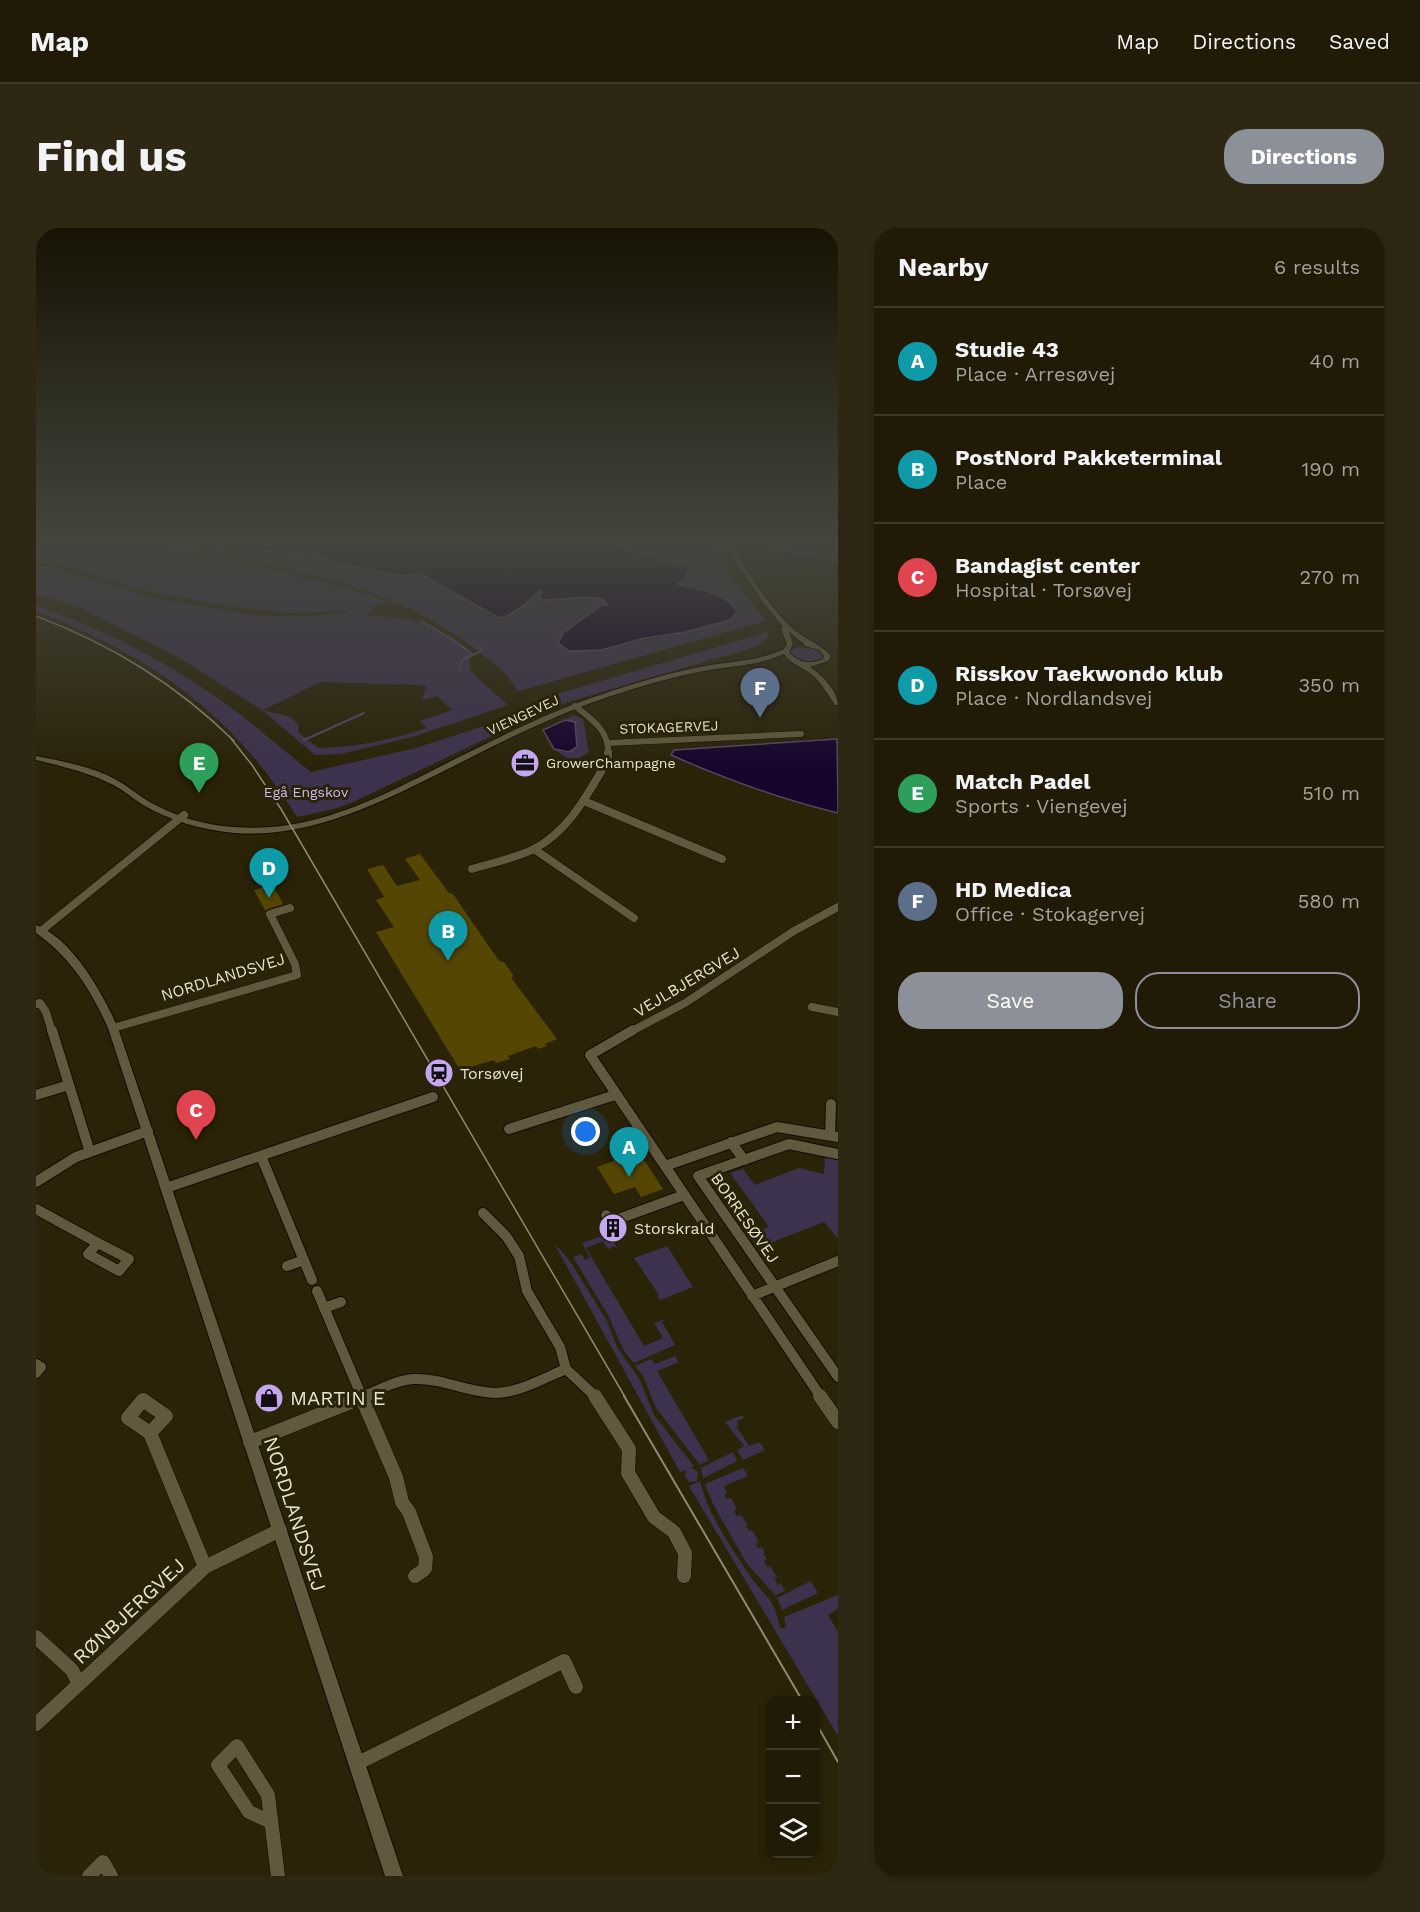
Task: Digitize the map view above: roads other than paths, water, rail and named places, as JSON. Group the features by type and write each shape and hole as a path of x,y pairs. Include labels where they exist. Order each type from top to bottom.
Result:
{"street":[{"path":"777,618 796,637 827,654 823,670 828,688"},
{"path":"777,618 789,639 788,656 814,672 838,703"},
{"path":"689,672 773,651 782,639 777,618"},
{"name":"VIENGEVEJ","path":"36,758 74,766 113,781 150,806 226,829 261,830 309,824 342,813 575,706 689,672 772,656 800,644 816,647"},
{"path":"816,647 835,653 825,661"},
{"name":"VIENGEVEJ","path":"725,665 773,661 799,663 825,661"},
{"name":"STOKAGERVEJ","path":"472,869 534,849 564,827 584,801 608,760 609,743 598,724 575,706"},
{"name":"STOKAGERVEJ","path":"609,743 700,741 801,734"},
{"path":"584,801 722,859"},
{"path":"38,930 181,817"},
{"path":"534,849 634,918"},
{"name":"VEJLBJERGVEJ","path":"615,1095 592,1061 592,1052 685,1003 794,931 838,907"},
{"name":"NORDLANDSVEJ","path":"114,1028 297,975 295,964 270,914 290,908"},
{"name":"NORDLANDSVEJ","path":"38,930 76,963 102,1001 114,1028 394,1876"},
{"path":"36,1004 40,1003 41,1013 69,1085 89,1149"},
{"path":"812,1007 838,1012"},
{"path":"36,1095 69,1085"},
{"path":"509,1129 615,1095 838,1422"},
{"path":"166,1188 434,1097"},
{"name":"BORRESØVEJ","path":"665,1166 781,1126 834,1136 831,1104"},
{"path":"36,1182 53,1169 89,1149 148,1131"},
{"name":"BORRESØVEJ","path":"731,1142 744,1160"},
{"name":"BORRESØVEJ","path":"774,1287 698,1176 789,1144 838,1154"},
{"path":"261,1156 396,1477 402,1502 409,1512 426,1557 425,1569 415,1576"},
{"path":"606,1215 610,1222 684,1195"},
{"path":"36,1209 99,1242"},
{"path":"483,1213 500,1227 521,1262 527,1290 557,1338 565,1356 566,1369 593,1392 629,1449 628,1473 654,1517 674,1532 685,1553 684,1576"},
{"path":"288,1266 304,1260"},
{"path":"752,1296 838,1261"},
{"path":"774,1287 838,1377"},
{"path":"324,1308 341,1302"},
{"path":"36,1364 41,1367 36,1373"},
{"path":"250,1442 402,1381 417,1378 495,1393 510,1391 566,1369"},
{"name":"RØNBJERGVEJ","path":"150,1433 205,1567"},
{"name":"RØNBJERGVEJ","path":"36,1724 205,1567 280,1530"},
{"name":"RØNBJERGVEJ","path":"36,1637 72,1670 79,1684"},
{"path":"358,1763 564,1661 576,1687"},
{"path":"271,1822 249,1812 218,1765 237,1746 268,1795 278,1876"},
{"path":"89,1876 104,1862 111,1876"}],"waterway":[{"path":"421,621 457,642 473,655"},
{"path":"473,655 481,651 480,647"},
{"path":"459,670 462,660 473,655"},
{"path":"304,740 364,713"}],"tram line":[{"path":"41,618 91,640 142,668 189,701 230,737"},
{"path":"230,737 234,741"},
{"path":"230,737 252,765 281,809 625,1397"},
{"path":"624,1396 800,1696"},
{"path":"820,1730 838,1762"}],"place":[{"name":"HD Medica","path":"760,718"},
{"name":"GrowerChampagne","path":"525,763"},
{"name":"Match Padel","path":"199,793"},
{"name":"Risskov Taekwondo klub","path":"269,898"},
{"name":"PostNord Pakketerminal","path":"448,961"},
{"name":"Torsøvej","path":"439,1073"},
{"name":"Bandagist center","path":"196,1140"},
{"name":"Studie 43","path":"629,1177"},
{"name":"Storskrald","path":"613,1228"},
{"name":"MARTIN E","path":"269,1398"}],"park label":[{"name":"Egå Engskov","path":"306,792"}]}
